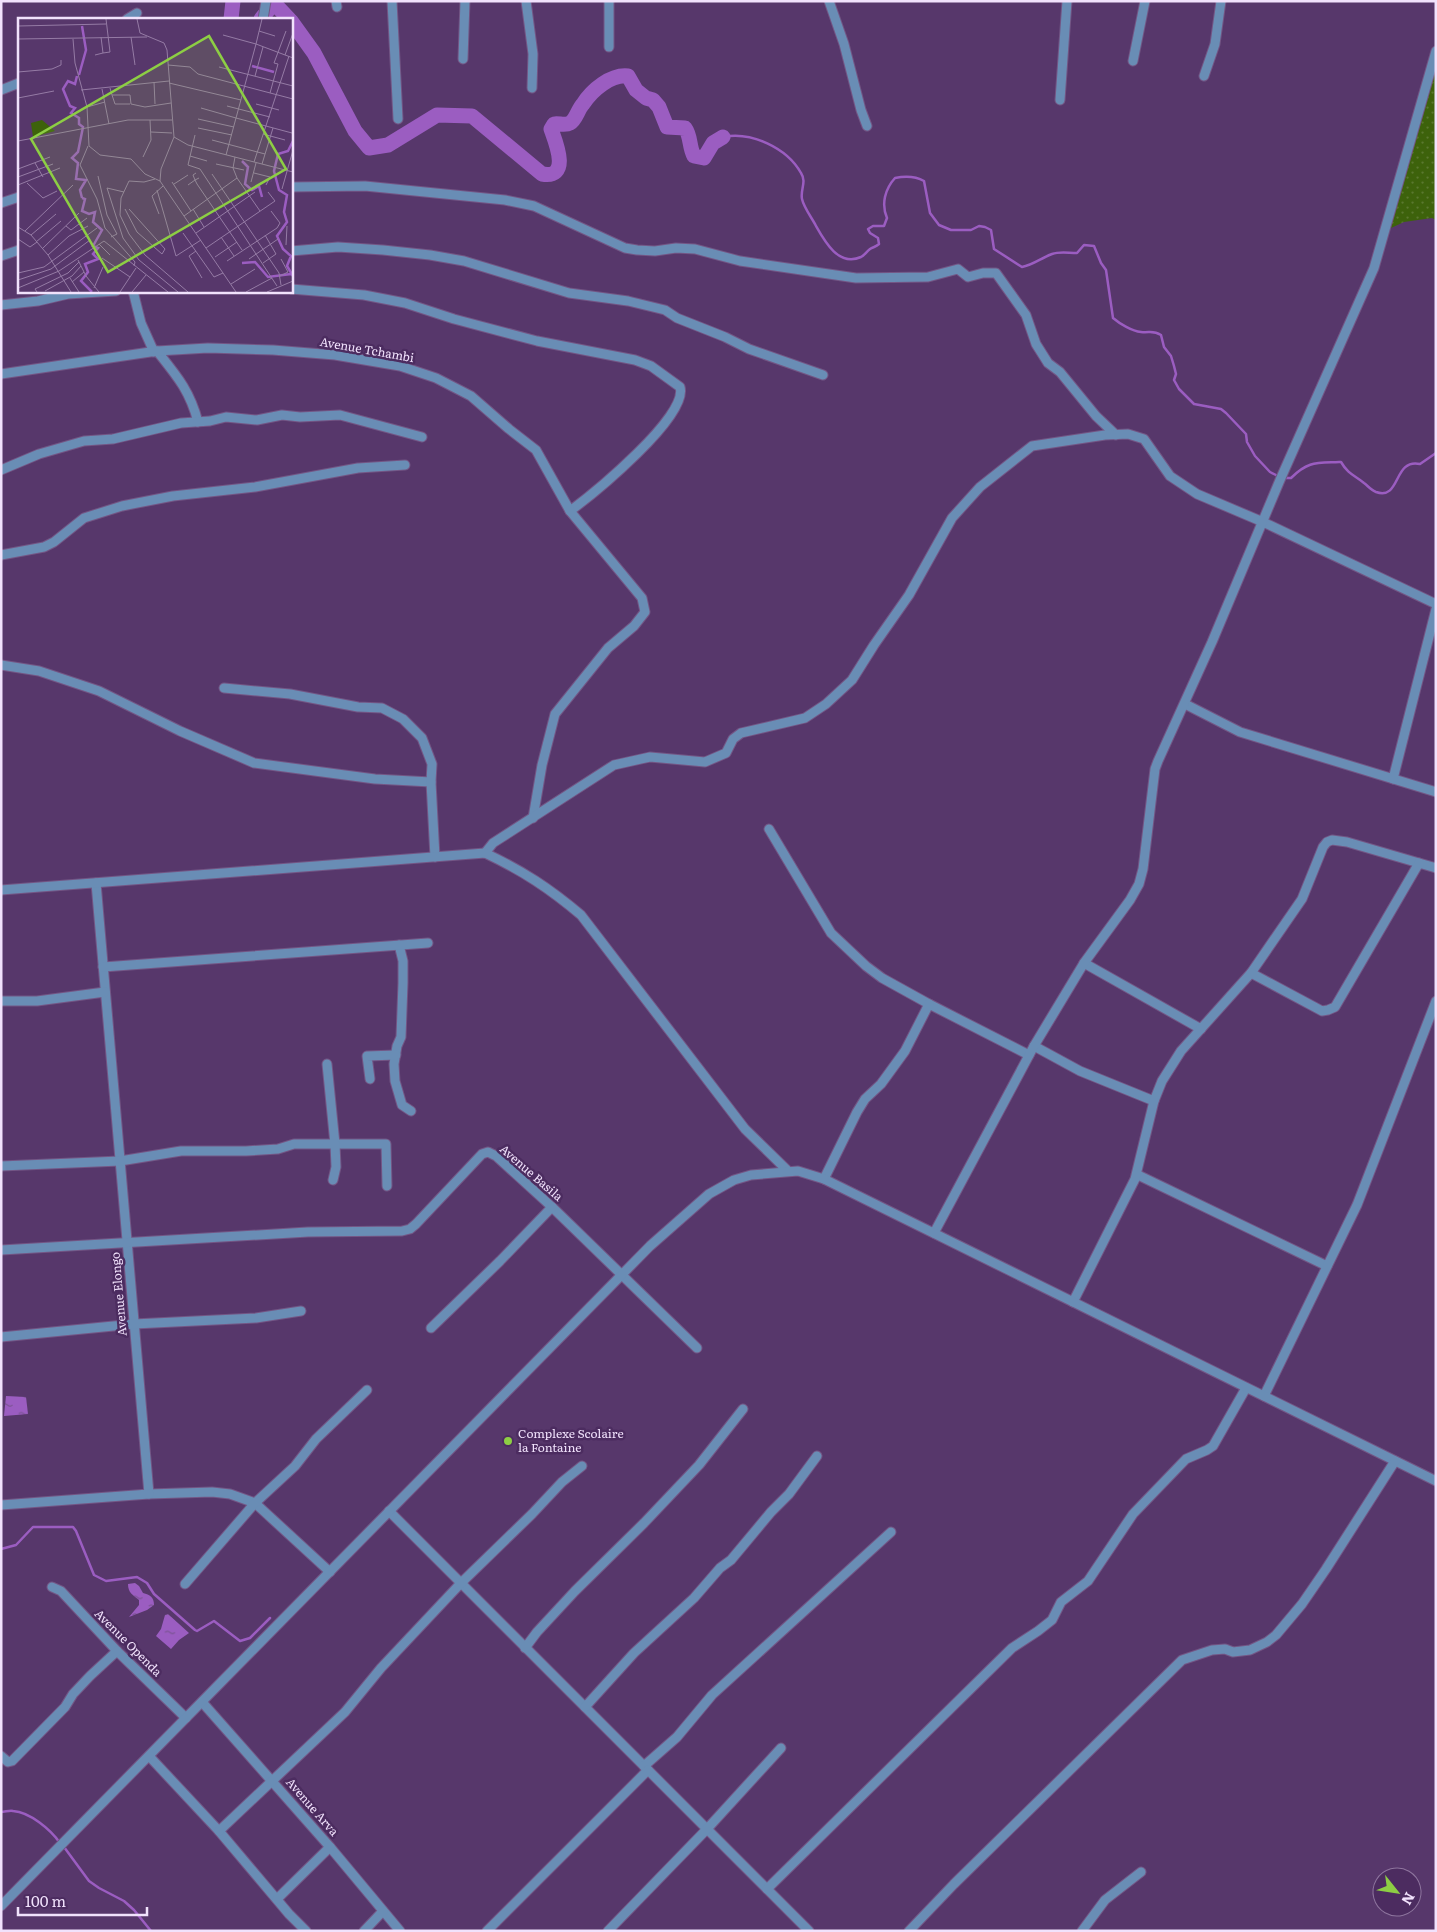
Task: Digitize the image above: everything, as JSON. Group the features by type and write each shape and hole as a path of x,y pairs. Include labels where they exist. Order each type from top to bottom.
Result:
{"street":[{"path":"263,18 266,1"},
{"path":"392,1 398,119"},
{"path":"463,58 465,1"},
{"path":"526,1 533,59 532,88"},
{"path":"609,1 609,47"},
{"path":"829,1 844,44 867,126"},
{"path":"1060,100 1068,1"},
{"path":"1132,61 1145,1"},
{"path":"1204,76 1215,44 1221,1"},
{"path":"129,18 137,13"},
{"path":"934,1233 1034,1046 1084,963 1130,900 1139,884 1143,869 1155,769 1374,268 1436,52"},
{"path":"1,90 18,83"},
{"path":"292,187 365,186 505,200 534,206 625,248 655,251 676,248 695,250 740,261 851,278 928,277 958,269 968,277 983,273 996,273 1026,315 1036,344 1048,363 1060,372 1096,416 1116,435"},
{"path":"1,202 18,197"},
{"path":"292,251 338,248 382,250 464,261 569,293 628,301 665,310 677,318 725,337 749,349 823,375"},
{"path":"1,256 18,250"},
{"path":"292,289 364,295 406,303 454,319 537,341 635,360 651,366 680,387 682,392 674,410 654,437 594,493 570,511"},
{"path":"1,305 38,301 68,294 100,292"},
{"path":"133,292 141,323 156,352 176,376 193,402 198,422"},
{"name":"Avenue Tchambi","path":"1,374 156,352 208,348 274,350 335,355 400,366 436,378 471,396 536,450 570,511 642,598 645,612 634,626 608,648 555,714 542,765 534,818"},
{"path":"1,470 39,454 84,441 113,439 181,423 226,417 257,420 282,416 340,415 422,437"},
{"path":"485,854 493,843 614,765 650,757 705,762 726,753 733,739 741,733 809,716 826,704 855,676 874,644 908,595 950,521 980,487 1032,446 1128,434 1144,439 1170,476 1197,494 1262,522 1436,604"},
{"path":"1,555 44,547 54,542 84,518 122,506 173,496 255,487 358,468 405,465"},
{"path":"1393,779 1436,610"},
{"path":"1,665 39,671 99,691 180,731 254,763 375,779 431,782"},
{"path":"224,688 290,694 358,707 382,708 403,719 422,738 432,764 431,782 435,857"},
{"path":"1185,704 1240,732 1436,792"},
{"path":"769,829 831,934 866,966 882,978 929,1004 1030,1055"},
{"path":"1073,1302 1135,1179 1154,1101 1162,1081 1181,1051 1251,973 1302,899 1327,842 1332,840 1347,842 1436,868"},
{"path":"1,890 485,854 512,866 550,889 581,915 745,1129 788,1171"},
{"path":"1251,973 1322,1011 1334,1007 1419,863"},
{"name":"Avenue Elongo","path":"96,883 149,1494"},
{"path":"103,967 428,943"},
{"path":"399,945 403,961 403,992 401,1037 396,1055 395,1081 403,1107 411,1111"},
{"path":"1084,963 1201,1029"},
{"path":"1,1001 37,1001 105,992"},
{"path":"1264,1396 1357,1205 1436,1001"},
{"path":"824,1179 865,1098 881,1084 904,1051 929,1004"},
{"path":"1034,1046 1080,1072 1154,1101"},
{"path":"370,1079 366,1056 396,1055"},
{"path":"327,1064 335,1144 336,1167 334,1180"},
{"path":"1,1166 120,1161 181,1151 278,1150 294,1144 386,1144 387,1186"},
{"name":"Avenue Basila","path":"127,1241 308,1232 402,1231 410,1229 416,1224 482,1154 488,1152 496,1156 552,1207 697,1348"},
{"path":"1,1906 622,1275 672,1226 709,1194 734,1180 751,1175 788,1171 804,1172 824,1179 1436,1481"},
{"path":"1138,1174 1328,1266"},
{"path":"431,1328 552,1207"},
{"path":"1,1250 127,1241"},
{"path":"1,1337 134,1324 256,1318 301,1311"},
{"path":"767,1889 1012,1648 1052,1620 1061,1602 1088,1581 1134,1513 1186,1458 1213,1446 1246,1388"},
{"path":"185,1584 255,1503 295,1466 316,1439 367,1390"},
{"path":"525,1648 537,1632 575,1591 699,1465 744,1409"},
{"path":"585,1707 634,1653 694,1598 714,1575 732,1560 765,1518 789,1494 817,1456"},
{"path":"909,1931 954,1884 1182,1660 1212,1650 1225,1649 1233,1652 1250,1650 1267,1642 1276,1635 1302,1604 1395,1461"},
{"path":"219,1831 344,1712 381,1668 461,1583 562,1482 582,1466"},
{"path":"1,1505 149,1494 212,1492 230,1494 255,1503 330,1572"},
{"path":"389,1512 809,1931"},
{"path":"487,1931 677,1737 712,1696 891,1532"},
{"name":"Avenue Openda","path":"52,1587 61,1591 117,1651 186,1718"},
{"path":"1,1756 8,1762 12,1761 65,1707 73,1694 90,1676 117,1651"},
{"name":"Avenue Arva","path":"202,1702 330,1847 400,1931"},
{"path":"608,1931 707,1829 781,1748"},
{"path":"148,1756 219,1831 306,1931"},
{"path":"277,1899 330,1847"},
{"path":"1082,1931 1106,1900 1141,1872"},
{"path":"364,1931 384,1911"}],"green space":[{"path":"1436,64 1436,220 1432,218 1404,222 1389,229"}],"water":[{"path":"6,1396 26,1397 28,1414 4,1416"},
{"path":"135,1583 143,1593 151,1597 154,1605 129,1617 139,1605 139,1600 131,1594 128,1587 128,1584"},
{"path":"168,1614 189,1633 171,1649 156,1636 161,1629 165,1615"}],"waterway":[{"path":"231,18 233,1"},
{"path":"262,18 274,3 288,18"},
{"path":"292,22 314,53 355,131 369,148 388,145 437,115 472,116 542,174 551,174 559,166 558,151 551,129 554,124 572,122 581,106 597,88 609,80 622,76 628,76 636,90 646,98 653,100 659,107 667,127 685,128 694,156 704,158 713,143 723,137"},
{"path":"723,137 734,136 756,139 778,149 787,156 803,176 802,199 808,213 828,245 839,256 846,259 861,257 879,244 878,238 870,233 868,229 873,226 884,226 887,218 884,207 886,192 895,178 902,177 914,177 924,181 930,213 939,225 951,230 971,230 979,226 991,230 994,249 1022,267 1055,253 1077,253 1084,245 1094,246 1106,270 1113,318 1134,330 1154,332 1161,335 1164,347 1171,356 1176,374 1174,380 1179,389 1194,404 1221,409 1226,413 1246,434 1247,442 1255,456 1270,472 1278,476"},
{"path":"1283,478 1291,478 1302,468 1313,464 1341,462 1349,472 1373,490 1384,493 1390,491 1405,467 1411,464 1420,464 1436,453"},
{"path":"1,1549 16,1545 33,1527 73,1527 94,1575 106,1581 137,1577 147,1583 154,1594 197,1631 214,1621 240,1641 250,1638 270,1618"},
{"path":"1,1812 20,1812 33,1818 46,1827 60,1843"},
{"path":"64,1847 89,1881 124,1901 151,1931"}],"place":[{"name":"Complexe Scolaire la Fontaine","path":"508,1441"}]}
